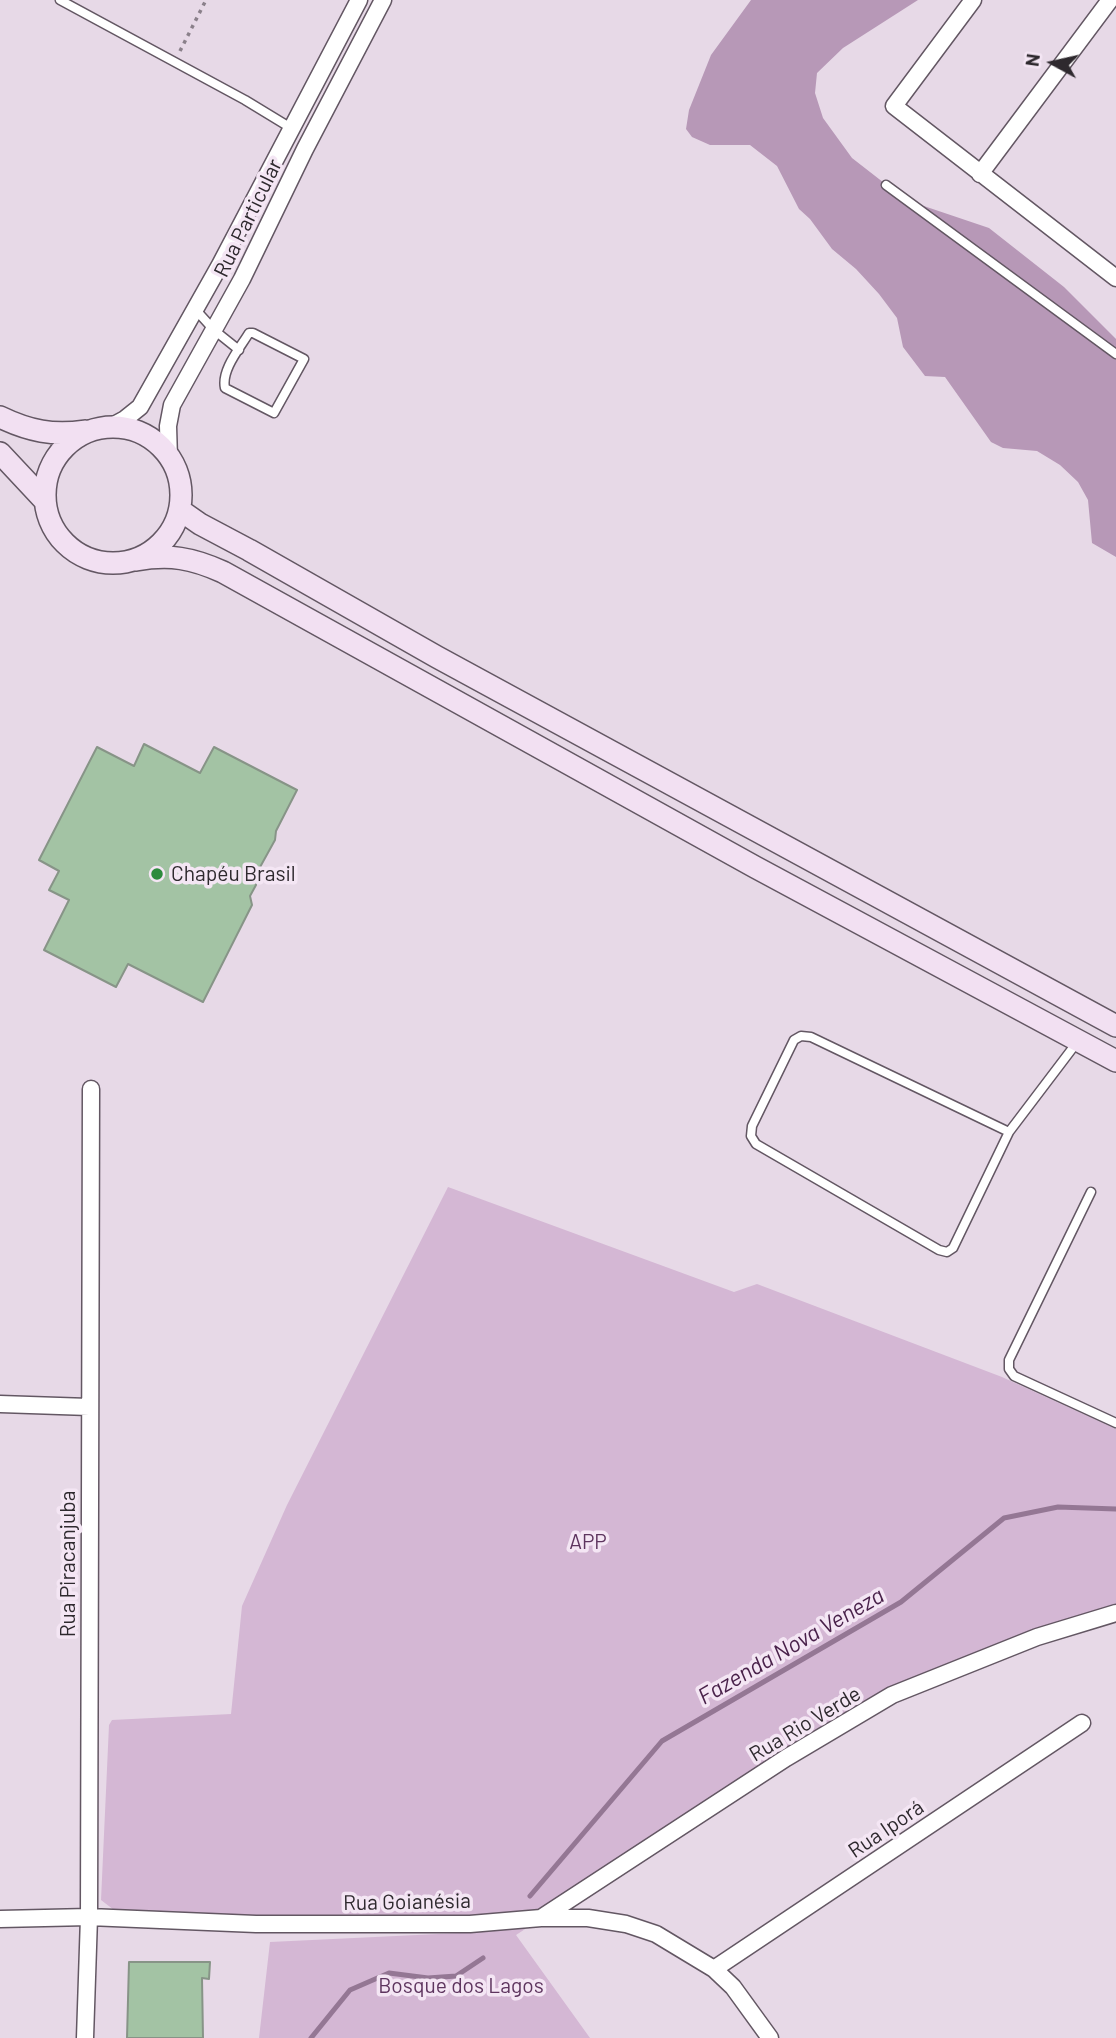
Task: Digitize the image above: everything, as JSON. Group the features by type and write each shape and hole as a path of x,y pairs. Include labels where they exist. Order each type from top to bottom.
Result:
{"street":[{"name":"Rua Particular","path":"103,428 125,419 140,407 220,265 291,128 338,25 359,0"},
{"name":"Rua Particular","path":"169,459 168,426 172,405 242,279 305,149 383,0"},
{"path":"973,0 894,107 1116,278"},
{"path":"981,174 1110,0"},
{"path":"220,265 242,279"},
{"path":"0,417 19,427 40,433 63,434 103,428 130,428 160,445 179,476 182,493 180,510 174,527 164,541 152,552 136,560"},
{"path":"103,428 79,435 56,456 49,470 45,501 50,522 60,540 82,557 109,564 159,556 184,558 223,572 743,861 1116,1061"},
{"path":"0,453 45,501"},
{"path":"180,510 209,530 437,657 1116,1026"},
{"name":"Rua Piracanjuba","path":"85,2038 89,1917 91,1089"},
{"path":"0,1404 89,1407"},
{"name":"Rua Rio Verde","path":"541,1918 786,1758 892,1695 1037,1637 1116,1613"},
{"name":"Rua Iporá","path":"714,1969 1082,1723"},
{"name":"Rua Goianésia","path":"0,1919 89,1917 256,1924 470,1924 541,1918 588,1918 626,1923 656,1934 714,1969 733,1987 770,2038"}],"lane":[{"path":"60,0 245,100 291,128"},
{"path":"886,185 1116,354"},
{"path":"195,309 214,330 239,350"},
{"path":"251,332 304,359 274,413 225,388 224,381 239,350 251,332"},
{"path":"1009,1132 811,1037 801,1036 794,1040 752,1126 751,1136 756,1144 939,1250 947,1252 953,1248 1009,1132 1078,1041"},
{"path":"1091,1192 1009,1360 1009,1369 1014,1376 1116,1423"}],"path":[{"path":"175,62 206,0"}],"green space":[{"name":"APP","path":"448,1187 734,1292 757,1284 1002,1377 1116,1429 1116,1610 1041,1627 893,1689 516,1935 590,2038 259,2038 270,1942 459,1933 258,1924 114,1910 101,1900 109,1725 112,1720 231,1714 242,1606 287,1505"}],"shaded area":[{"path":"751,0 918,0 843,48 817,73 815,93 823,118 852,158 906,200 989,228 1064,287 1116,339 1116,557 1092,543 1088,500 1078,482 1060,465 1037,451 1003,448 991,442 945,377 925,376 903,347 897,318 879,294 856,269 832,249 810,219 799,209 777,166 750,145 710,145 692,137 686,129 689,110 711,55"}],"building":[{"name":"Chapéu Brasil","path":"144,744 200,773 214,747 297,790 276,831 275,840 254,878 256,885 250,896 252,905 203,1002 128,964 116,987 44,950 69,900 49,890 59,871 39,860 97,747 134,766"},
{"path":"129,1962 210,1962 209,1979 202,1978 203,2038 127,2038"}],"waterway":[{"name":"Fazenda Nova Veneza","path":"530,1896 662,1741 901,1602 1004,1518 1058,1507 1116,1509"},
{"path":"311,2038 350,1990 389,1973 428,1978 456,1976 483,1958"}],"place":[{"name":"Chapéu Brasil","path":"157,874"}],"park label":[{"name":"Bosque dos Lagos","path":"461,1986"}]}
